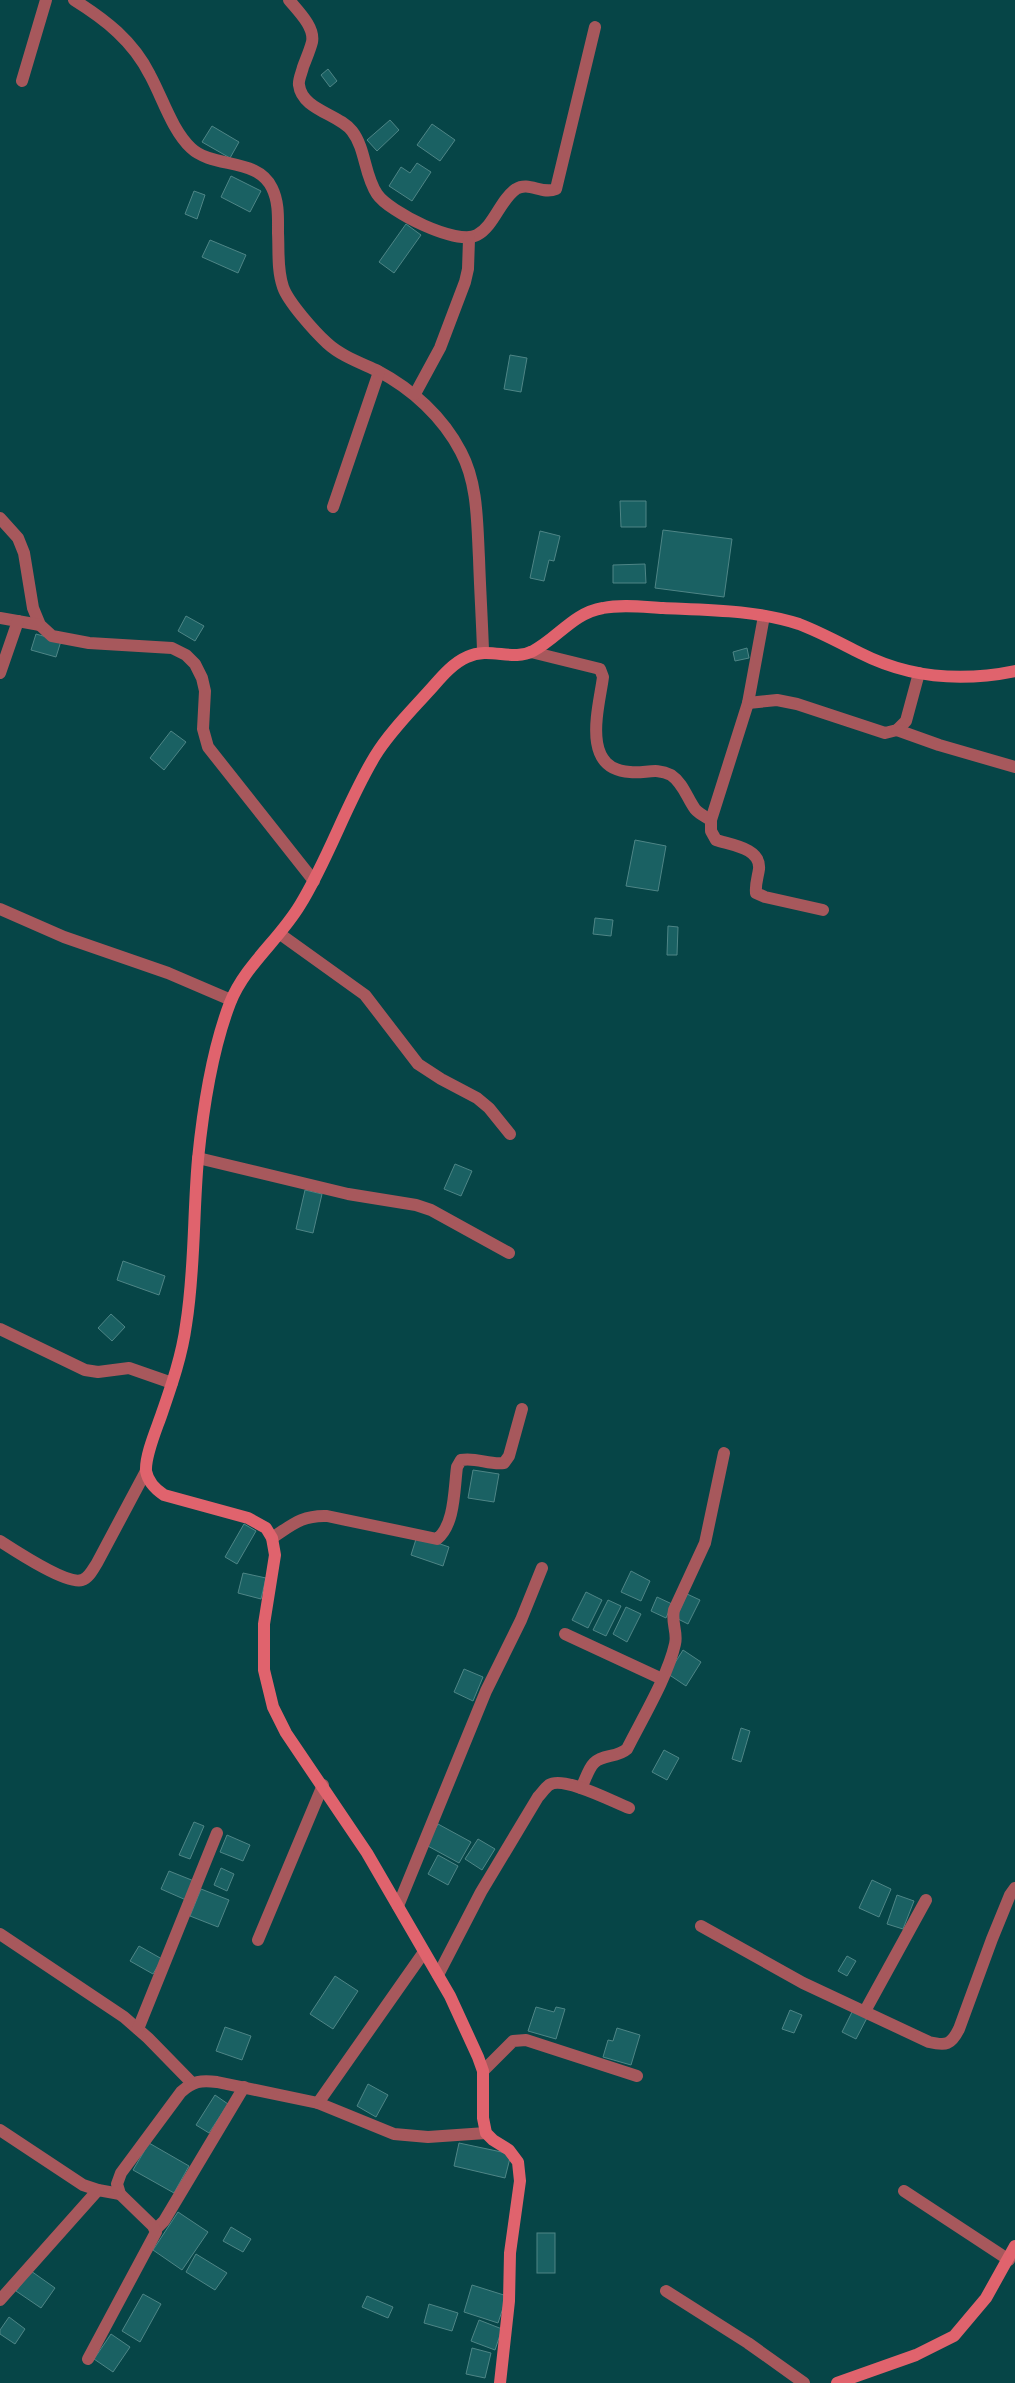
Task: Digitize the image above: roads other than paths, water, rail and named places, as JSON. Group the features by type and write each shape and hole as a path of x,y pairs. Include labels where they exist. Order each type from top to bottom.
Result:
{"street":[{"path":"22,81 46,0"},
{"path":"74,0 102,18 120,33 136,52 149,72 180,135 192,149 206,158 244,167 260,174 271,186 278,205 279,270 283,289 327,343 415,394 451,434 462,453 471,477 476,508 483,650"},
{"path":"289,0 311,28 312,41 299,85 304,98 342,122 352,131 360,145 371,185 378,196 392,207 437,232 470,239 480,234 517,188 526,186 546,192 556,188 595,27"},
{"path":"415,394 440,348 464,282 468,269 470,239"},
{"path":"333,506 379,372"},
{"path":"0,518 18,538 24,553 34,608 40,625 52,636 65,640 172,648 186,655 195,664 202,678 205,691 203,730 208,747 314,881"},
{"path":"532,652 576,617 603,608 636,607 703,610 764,616 797,624 827,636 863,655 919,673 967,678 1015,671"},
{"path":"764,616 748,703 711,820 710,831 716,840 751,852 758,858 759,868 755,884 756,893 765,897 823,910"},
{"path":"0,618 40,625"},
{"path":"0,672 18,621"},
{"path":"0,1541 27,1559 72,1580 82,1580 90,1574 97,1563 146,1471 150,1448 172,1383 186,1328 193,1271 198,1158 206,1103 220,1035 231,1000 244,977 298,909 314,881 376,754 443,675 463,658 483,650 514,655 532,652 600,669 603,677 595,738 598,751 606,762 618,770 631,773 661,770 672,776 680,784 696,810 711,820"},
{"path":"897,730 906,721 919,673"},
{"path":"748,703 777,700 797,704 885,732 897,730 939,745 1015,767"},
{"path":"0,909 64,937 176,976 231,1000"},
{"path":"280,934 365,995 418,1064 441,1079 477,1098 489,1108 510,1134"},
{"path":"198,1158 348,1194 416,1205 431,1210 509,1253"},
{"path":"0,1329 85,1370 98,1372 129,1368 172,1383"},
{"path":"272,1538 302,1518 312,1515 326,1516 437,1539 444,1534 448,1525 457,1467 461,1460 469,1458 496,1464 504,1463 509,1456 522,1409"},
{"path":"581,1788 594,1764 600,1759 620,1755 627,1749 662,1679 676,1642 672,1621 674,1610 705,1543 724,1453"},
{"path":"146,1471 152,1486 164,1495 248,1518 266,1528 272,1538 275,1555 264,1624 264,1670 273,1707 286,1733 368,1853 450,1996 478,2057 483,2071 483,2118 486,2133 492,2140 509,2150 518,2162 520,2181 510,2252 510,2301 500,2383"},
{"path":"398,1906 486,1691 521,1620 542,1568"},
{"path":"565,1634 662,1679"},
{"path":"438,1975 481,1892 538,1797 549,1785 559,1782 581,1788 630,1808"},
{"path":"258,1940 323,1785"},
{"path":"138,2029 217,1833"},
{"path":"702,1926 803,1983 865,2010 928,2042 942,2045 953,2040 1010,1895 1015,1888"},
{"path":"865,2010 926,1900"},
{"path":"0,1934 101,2000 138,2029 192,2083"},
{"path":"318,2103 424,1952"},
{"path":"483,2071 513,2042 526,2040 637,2076"},
{"path":"156,2229 120,2194 117,2184 121,2173 182,2092 192,2083 204,2080 318,2103 394,2134 428,2137 486,2133"},
{"path":"88,2359 156,2229 164,2221 244,2088"},
{"path":"0,2130 83,2185 120,2194"},
{"path":"0,2300 98,2190"},
{"path":"904,2191 1009,2260"},
{"path":"837,2383 916,2355 954,2336 986,2298 1009,2260 1015,2246"},
{"path":"666,2291 748,2343 804,2383"}]}
